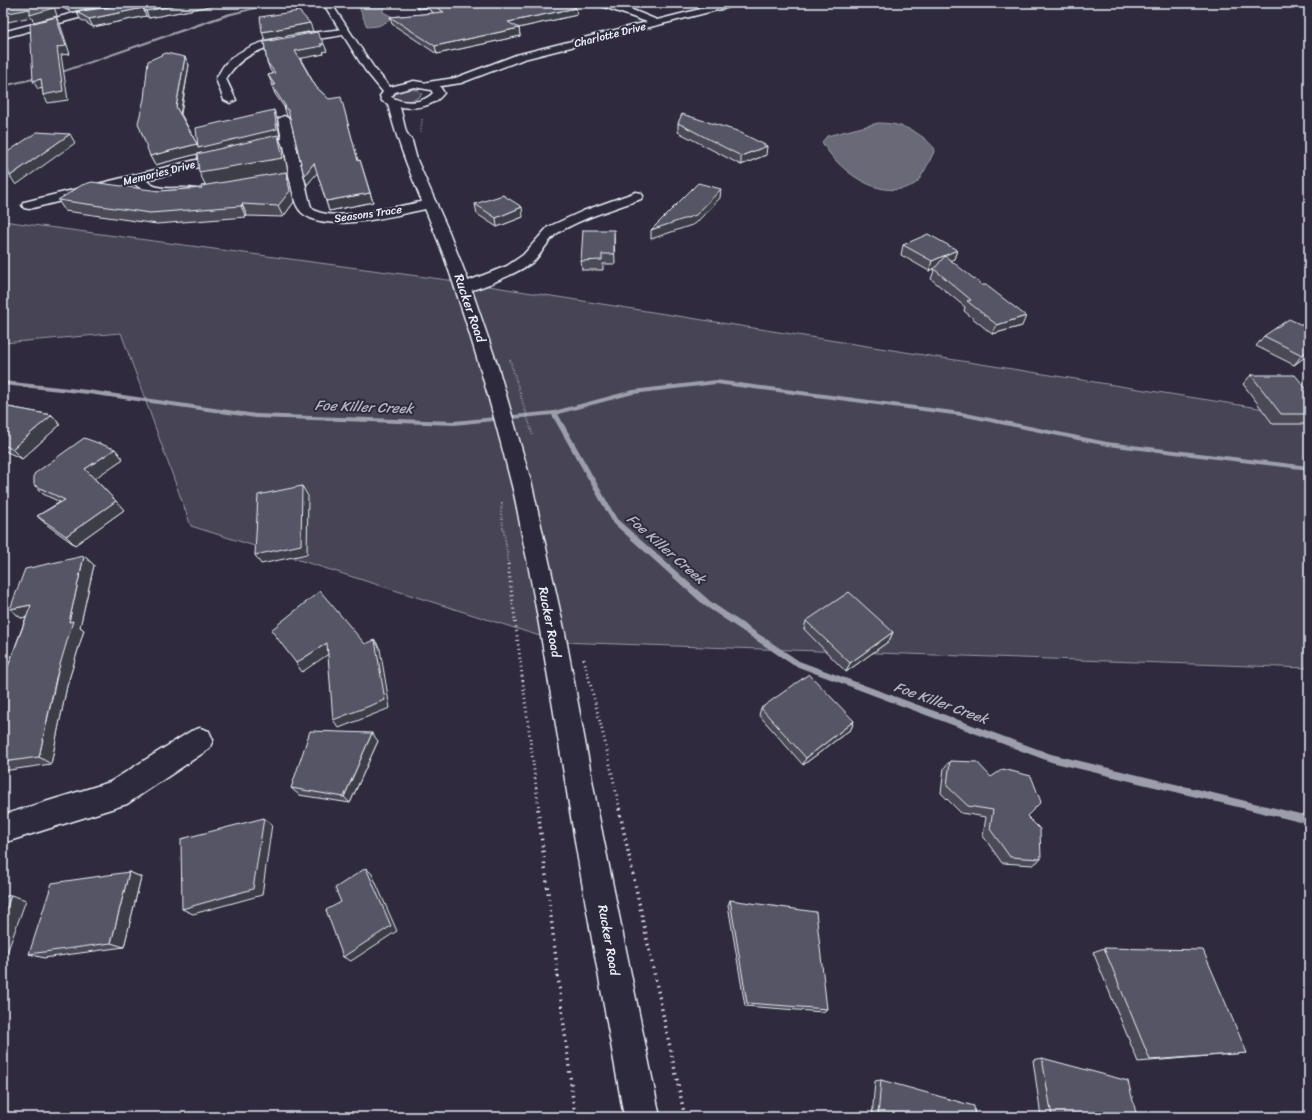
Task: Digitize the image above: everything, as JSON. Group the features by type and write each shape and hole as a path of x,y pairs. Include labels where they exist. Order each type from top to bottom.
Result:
{"street":[{"path":"3,35 85,13 156,3"},
{"name":"Rucker Road","path":"327,3 344,32 366,62 368,69 382,81 390,97 400,132 408,134 411,160 463,288 497,395 525,436 522,485 553,633 584,812 642,1117"},
{"path":"421,6 435,3"},
{"path":"597,3 627,11 658,23"},
{"name":"Charlotte Drive","path":"487,70 457,91 429,100 406,105 390,97 401,86 457,81 520,57 734,3"},
{"path":"230,100 221,79 225,69 237,59 254,50 278,42 344,32"},
{"name":"Rucker Road","path":"366,62 395,78 425,85"},
{"path":"417,116 415,109 439,93 438,90 425,85"},
{"name":"Seasons Trace","path":"284,119 303,204 310,214 330,219 354,218 430,204"},
{"name":"Memories Drive","path":"29,205 289,141"},
{"path":"282,179 297,176"},
{"path":"137,178 145,188 171,193 206,191"},
{"path":"463,288 512,269 528,258 553,230 558,227 636,196"},
{"path":"3,829 117,794 200,740"}],"path":[{"path":"417,116 421,136"},
{"path":"509,357 520,390 525,436"},
{"path":"502,498 501,513 518,628 558,997 575,1117"},
{"path":"584,658 605,742 685,1117"}],"shaded area":[{"path":"407,89 417,90 422,94 416,99 408,101 393,97 398,92"},
{"path":"3,221 463,282 1309,416 1309,668 559,642 191,526 121,333 3,343"}],"water":[{"path":"368,3 391,3 383,9 383,12 395,18 378,26 367,27 359,7"},
{"path":"878,123 902,126 910,129 923,137 935,149 924,172 914,184 896,190 883,189 871,185 847,171 837,162 822,142 827,136"}],"building":[{"path":"3,3 51,3 53,8 30,15 30,9 3,14"},
{"path":"63,3 74,3 66,5"},
{"path":"134,3 186,3 146,11 143,8 89,19 77,12"},
{"path":"429,3 567,3 576,8 508,22 519,28 435,46 390,17 444,12"},
{"path":"299,11 310,23 262,32 260,17"},
{"path":"56,17 66,46 57,47 63,91 43,95 41,79 33,81 30,24"},
{"path":"317,32 324,44 320,44 322,46 295,51 316,87 329,99 341,97 358,161 360,160 370,193 326,201 314,163 304,176 288,110 284,107 286,107 272,86 275,85 268,75 275,73 267,62 264,42"},
{"path":"166,53 185,57 176,107 197,144 150,156 138,123 144,99 148,61"},
{"path":"274,110 277,129 198,148 196,128"},
{"path":"682,114 737,131 767,146 741,156 678,123"},
{"path":"37,132 70,134 10,176 3,155"},
{"path":"278,135 283,158 199,172 197,154"},
{"path":"286,172 290,191 278,206 242,204 241,206 150,213 58,200 82,185 92,182 159,191 202,188 201,186"},
{"path":"698,183 721,189 696,215 651,230"},
{"path":"503,195 522,207 496,218 475,204"},
{"path":"583,230 614,230 614,254 602,254 602,260 581,261"},
{"path":"928,234 957,250 932,261 903,245"},
{"path":"945,256 982,285 986,285 1026,316 997,325 967,301 971,300 934,269"},
{"path":"1289,319 1302,325 1309,321 1309,350 1302,355 1264,336"},
{"path":"1251,375 1295,375 1309,392 1309,414 1281,414"},
{"path":"3,406 52,415 12,449 3,445"},
{"path":"84,438 115,449 85,469 116,501 66,536 37,516 65,500 34,485 34,474"},
{"path":"302,486 301,545 255,555 258,495"},
{"path":"84,556 69,622 73,621 56,678 39,757 3,762 3,680 31,605 10,609 25,569"},
{"path":"320,591 365,644 375,640 385,700 333,720 327,643 296,663 271,630"},
{"path":"849,592 893,632 850,663 806,621"},
{"path":"809,674 854,721 806,758 761,708"},
{"path":"310,731 372,733 344,797 291,788"},
{"path":"950,761 977,762 991,777 1003,769 1031,776 1041,802 1027,816 1040,829 1041,859 1010,857 990,829 993,810 968,806 947,786"},
{"path":"264,818 253,889 182,909 181,839"},
{"path":"366,868 391,926 343,957 326,910 341,902 335,888"},
{"path":"129,872 111,943 29,954 52,883"},
{"path":"11,895 3,918 3,897"},
{"path":"730,900 816,912 827,1009 747,1003"},
{"path":"1104,948 1203,950 1247,1053 1150,1060"},
{"path":"1042,1058 1128,1081 1137,1117 1052,1117"},
{"path":"881,1080 974,1106 975,1117 878,1117"}],"waterway":[{"path":"55,74 227,15 277,3"},
{"path":"3,86 41,77"},
{"path":"554,413 633,392 716,382 961,414 1107,444 1309,468"},
{"name":"Foe Killer Creek","path":"3,383 88,392 256,416 454,423 554,413"},
{"name":"Foe Killer Creek","path":"554,413 615,521 708,604 796,663 1051,758 1300,818 1309,817"}]}
